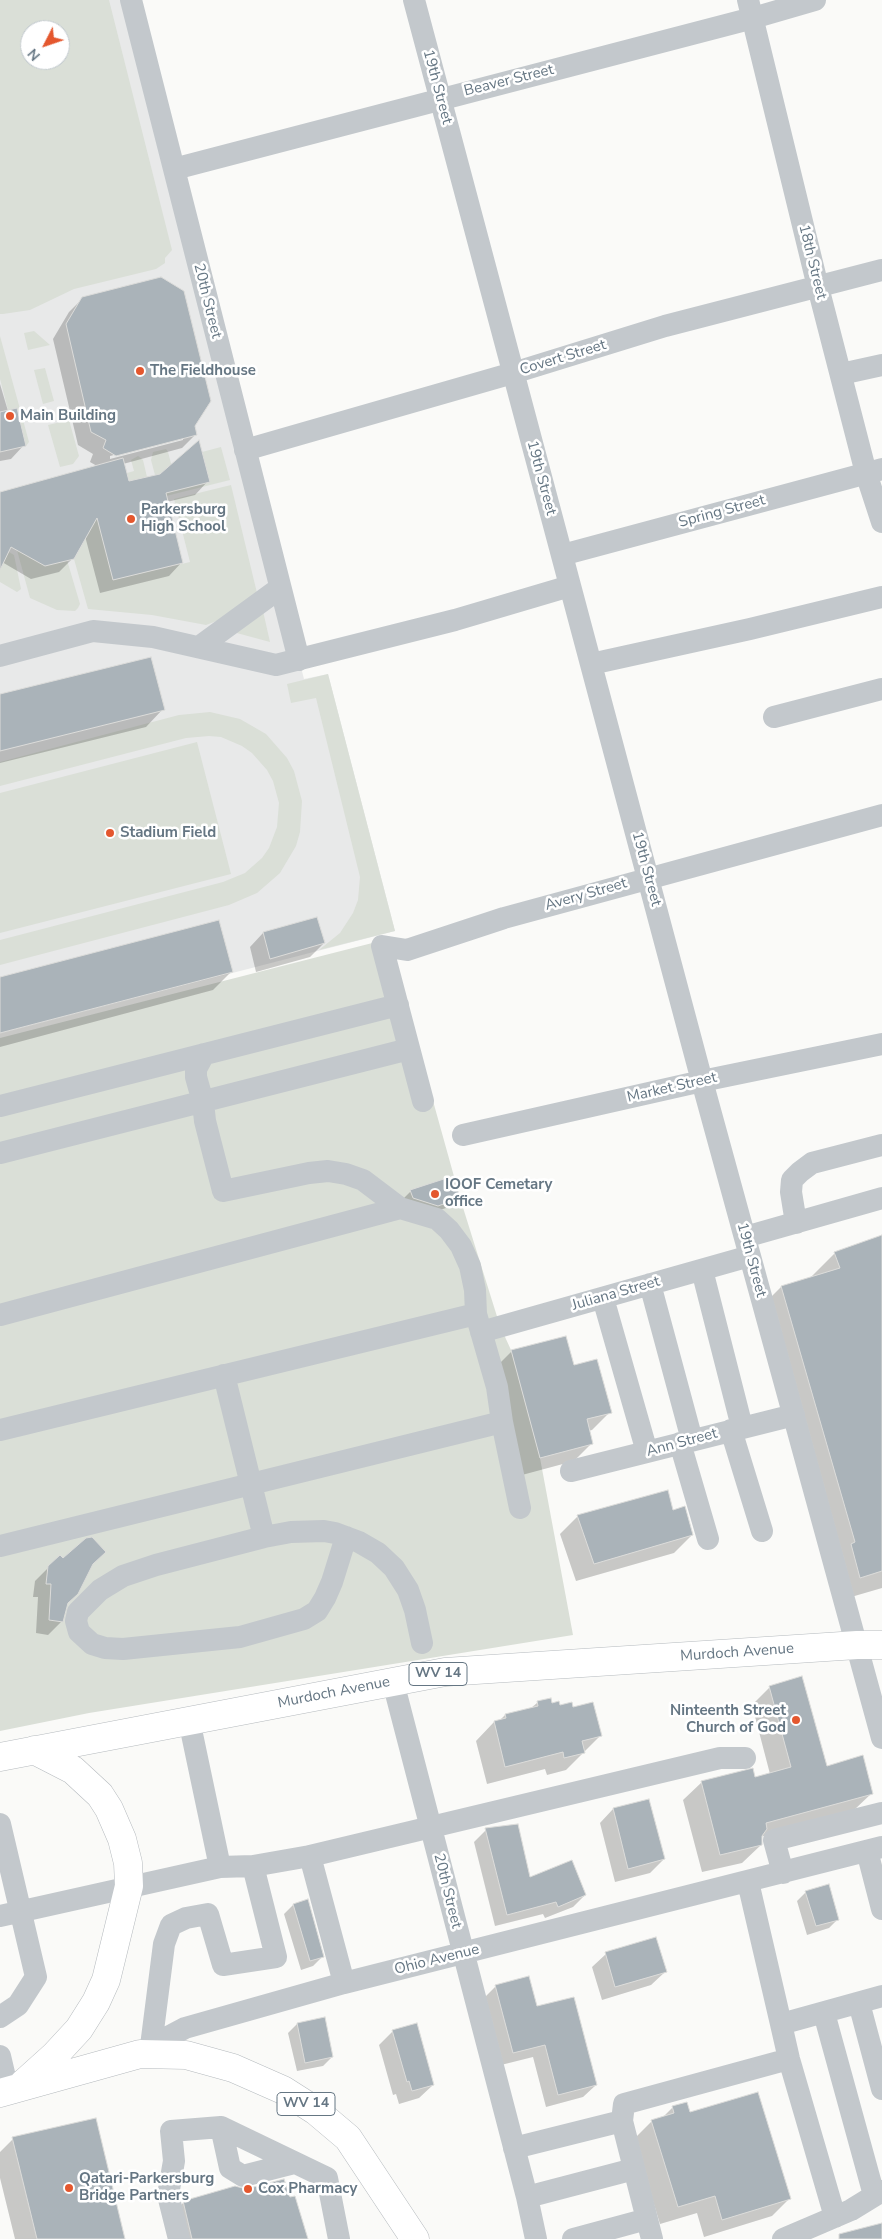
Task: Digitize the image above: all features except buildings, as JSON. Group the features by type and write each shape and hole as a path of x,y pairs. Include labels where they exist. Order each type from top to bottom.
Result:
{"main road":[{"name":"Murdoch Avenue","path":"0,1757 446,1672 869,1645"},
{"path":"9,2090 54,2056 79,2029 96,2002 106,1980 129,1886 128,1863 122,1839 109,1809 100,1795 73,1770 34,1750"},
{"name":"Ohio Avenue","path":"9,2090 146,2050"},
{"name":"WV 14","path":"146,2050 186,2055 233,2068 283,2090 316,2110 348,2138 415,2239"}],"street":[{"name":"20th Street","path":"131,0 299,660"},
{"name":"19th Street","path":"414,0 702,1081 794,1415 869,1645 882,1738"},
{"name":"Beaver Street","path":"174,169 294,139 440,99 750,9 815,0"},
{"name":"18th Street","path":"750,9 841,374 874,471 882,522"},
{"name":"Covert Street","path":"245,450 514,373 665,326 882,270"},
{"path":"841,374 882,365"},
{"name":"Spring Street","path":"562,555 874,471"},
{"path":"0,656 93,631 153,637 276,665 455,620 570,586"},
{"path":"199,647 280,588"},
{"path":"591,664 750,629 882,597"},
{"path":"774,717 882,689"},
{"name":"Avery Street","path":"398,1005 382,946 407,950 504,918 882,815"},
{"path":"0,1106 398,1005 423,1102"},
{"name":"Market Street","path":"463,1135 702,1081 882,1044"},
{"path":"0,1153 409,1050"},
{"path":"204,1054 196,1069 203,1102 204,1121 223,1191 328,1171 346,1174 363,1180 400,1208 437,1219 449,1230 461,1246 470,1266 479,1323 497,1388 520,1508"},
{"path":"796,1223 791,1192 792,1180 800,1172 812,1163 882,1144"},
{"name":"Juliana Street","path":"0,1430 224,1376 603,1298 702,1270 796,1223 882,1198"},
{"path":"0,1315 400,1208"},
{"path":"702,1270 737,1429 762,1531"},
{"path":"650,1284 708,1539"},
{"path":"603,1298 647,1452"},
{"path":"224,1376 264,1537"},
{"name":"Ann Street","path":"571,1471 794,1415"},
{"path":"1,1541 250,1484 502,1422"},
{"path":"346,1537 325,1598 316,1611 304,1619 240,1637 123,1649 104,1648 92,1644 78,1632 76,1621 78,1612 100,1590 122,1576 156,1565 264,1537 291,1532 324,1531 346,1537 378,1553 394,1568 408,1590 413,1603 422,1644"},
{"name":"20th Street","path":"393,1682 462,1953 527,2196 536,2239"},
{"path":"189,1720 220,1867"},
{"path":"10,1914 220,1867 253,1866 310,1856 720,1758 745,1758"},
{"path":"783,1873 774,1840 882,1813"},
{"path":"0,1824 10,1914 36,1977 18,2005 0,2017"},
{"path":"874,1849 882,1909"},
{"name":"Ohio Avenue","path":"146,2050 185,2028 344,1983 874,1849"},
{"path":"310,1856 344,1983"},
{"path":"146,2050 164,1944 171,1925 186,1918 208,1914 223,1965 276,1957 253,1866"},
{"path":"748,1882 789,2059 835,2217"},
{"path":"782,2024 882,1996"},
{"path":"859,2003 882,2089"},
{"path":"783,2239 851,2210 878,2193 824,2013"},
{"path":"0,2056 9,2090"},
{"path":"573,2239 649,2229 622,2121 624,2104 789,2059"},
{"path":"514,2148 622,2121"},
{"path":"221,2127 230,2168 243,2176 294,2163"},
{"path":"179,2239 168,2195 174,2161 172,2131 221,2127 327,2178 339,2239"},
{"path":"527,2196 634,2169"}],"shaded area":[{"name":"Parkersburg High School","path":"0,0 131,0 304,679 328,674 395,931 0,1033"},
{"path":"0,0 109,0 172,250 165,258 165,263 156,269 74,289 30,310 0,314"},
{"path":"34,331 50,345 28,350 24,333"},
{"path":"0,336 29,442 26,446 17,408 8,410 0,379"},
{"path":"45,368 54,401 43,404 34,370"},
{"path":"69,420 79,456 73,464 60,467 48,425"},
{"path":"221,447 230,480 166,496 161,474 155,475 151,460 153,452 166,449 168,452 178,490 202,452"},
{"path":"138,456 143,460 147,477 129,481 127,473 134,471 131,460"},
{"path":"231,485 257,593 222,619 206,625 152,615 88,609 74,559 89,532 90,491 113,580 190,562 174,499"},
{"path":"17,550 45,566 67,560 80,604 75,611 57,610 30,598"},
{"path":"9,552 14,555 21,589 17,592 0,582 0,566"},
{"path":"263,611 270,642 233,632"},
{"path":"328,674 395,931 319,950 340,933 353,913 358,900 360,877 316,698 291,703 287,684"},
{"path":"210,712 240,719 266,734 287,758 294,771 302,801 300,832 296,846 280,873 257,893 229,905 0,965 0,940 223,882 245,873 262,858 269,848 277,827 279,803 273,781 267,770 252,753 242,746 221,737 186,738 0,786 0,762 179,715"},
{"name":"Stadium Field","path":"197,742 231,874 0,933 0,793"},
{"path":"388,939 460,1198 500,1326 511,1350 540,1458 573,1635 89,1713 0,1731 0,1038"}],"place":[{"name":"The Fieldhouse","path":"140,371"},
{"name":"Main Building","path":"10,416"},
{"name":"Parkersburg High School","path":"131,519"},
{"name":"Stadium Field","path":"110,833"},
{"name":"IOOF Cemetary office","path":"435,1194"},
{"name":"Ninteenth Street Church of God","path":"796,1720"},
{"name":"Qatari-Parkersburg Bridge Partners","path":"69,2188"},
{"name":"Cox Pharmacy","path":"248,2189"}]}
